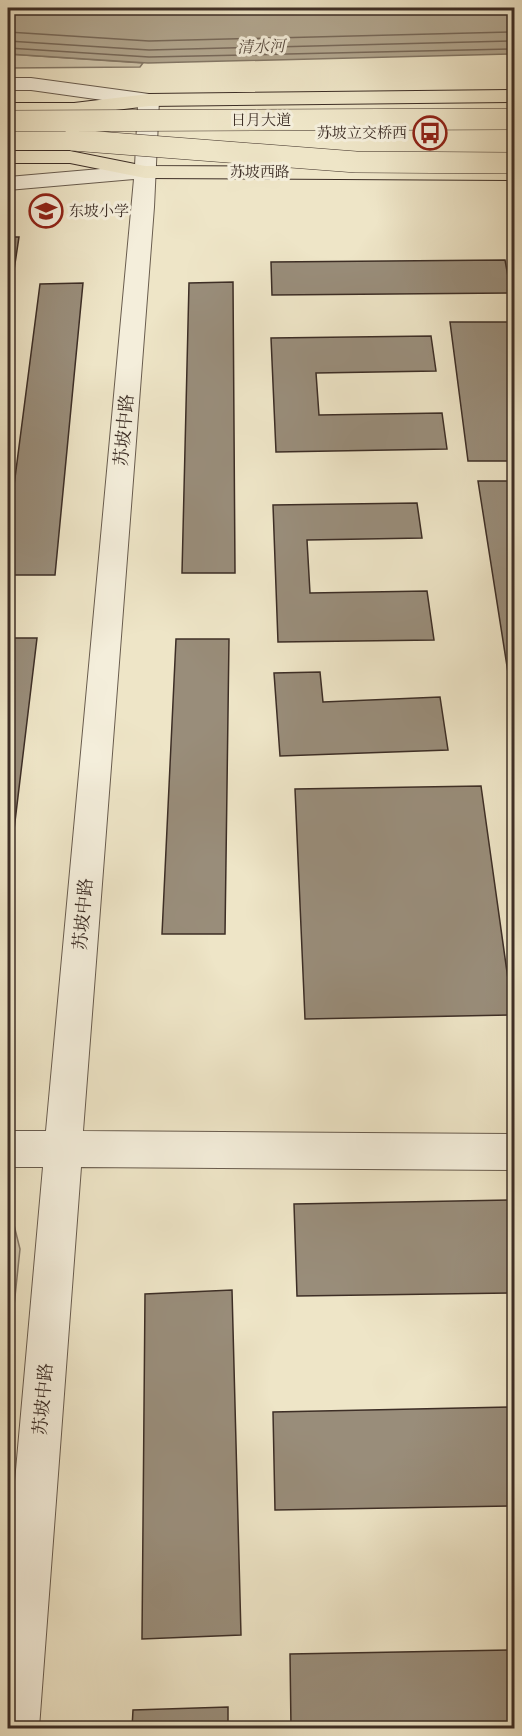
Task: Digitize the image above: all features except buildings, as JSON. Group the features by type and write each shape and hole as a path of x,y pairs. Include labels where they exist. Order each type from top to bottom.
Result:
{"main road":[{"path":"8,109 74,109 149,100 514,96"},
{"name":"日月大道","path":"8,120 514,118"},
{"name":"日月大道","path":"8,139 514,139"},
{"path":"67,139 356,162 514,163"},
{"name":"苏坡西路","path":"8,157 70,157 145,172 514,174"}],"street":[{"path":"8,84 31,84 149,100"},
{"name":"苏坡中路","path":"16,1728 145,172 149,100"},
{"path":"8,183 145,172"},
{"path":"8,1149 514,1152"}],"shaded area":[{"path":"8,54 143,63 140,67 8,68"},
{"path":"8,1201 20,1249 8,1363"}],"water":[{"name":"清水河","path":"8,8 514,8 514,54 148,63 8,54"}],"place":[{"name":"苏坡立交桥西","path":"430,133"},
{"name":"东坡小学","path":"46,211"}]}
